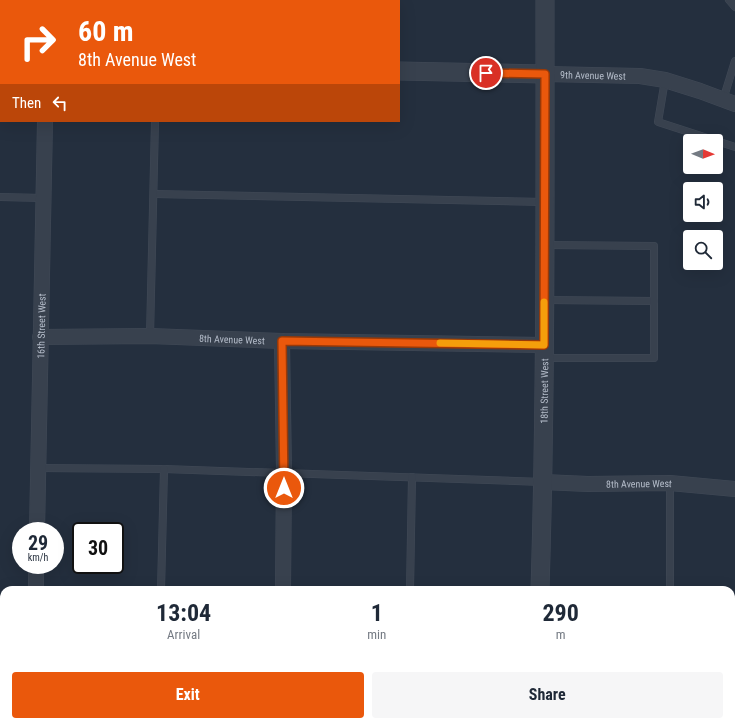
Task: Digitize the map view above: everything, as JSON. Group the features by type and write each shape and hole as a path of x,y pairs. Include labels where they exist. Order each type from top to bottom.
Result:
{"street":[{"name":"18th Street West","path":"540,586 543,482 545,245 545,0"},
{"name":"9th Avenue West","path":"400,71 640,76 665,80 729,102"},
{"name":"16th Street West","path":"37,522 44,122"},
{"name":"8th Avenue West","path":"40,337 150,336 544,351"},
{"path":"282,341 284,473 283,586"},
{"name":"8th Avenue West","path":"543,482 588,484 670,482 735,489"},
{"path":"36,574 36,586"}],"lane":[{"path":"729,0 735,7"},
{"path":"729,102 735,61"},
{"path":"665,80 658,122 735,147"},
{"path":"150,336 155,122"},
{"path":"154,194 544,202"},
{"path":"0,197 43,198"},
{"path":"544,351 654,358 654,246 545,245"},
{"path":"544,300 654,301"},
{"path":"38,468 164,469 543,482"},
{"path":"161,586 164,469"},
{"path":"410,586 412,477"},
{"path":"670,482 670,586"}],"slow traffic":[{"path":"440,343 544,345 544,302"}],"route":[{"path":"284,488 282,341 544,345 545,74 486,73"}]}
